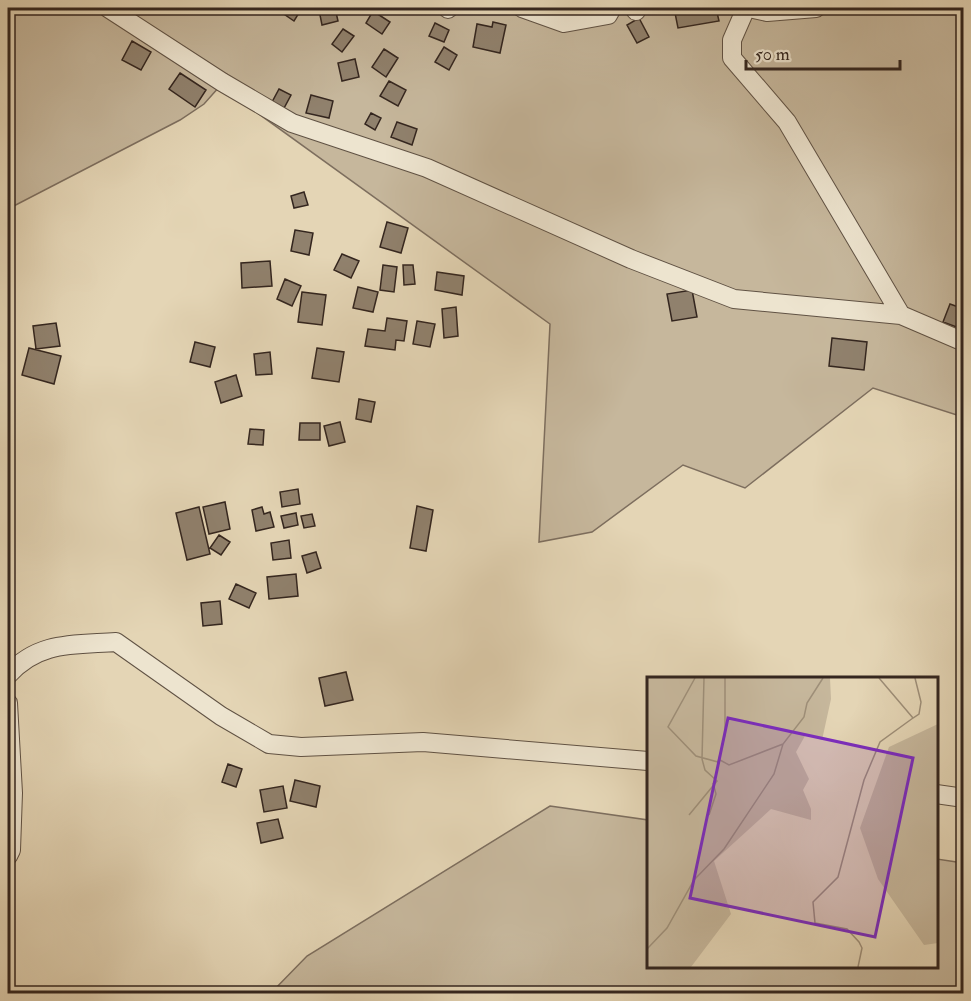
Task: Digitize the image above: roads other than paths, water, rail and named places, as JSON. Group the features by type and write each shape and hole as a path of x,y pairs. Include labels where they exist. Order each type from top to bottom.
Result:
{"street":[{"path":"108,8 222,82 292,123 427,168 631,259 734,299 809,308 901,315 963,342"},
{"path":"522,8 564,23 608,15 612,8"},
{"path":"634,8 636,11 638,8"},
{"path":"816,8 767,12 748,8 732,40 732,57 787,122 901,315"},
{"path":"8,675 22,659 38,651 64,646 116,642 221,716 270,744 301,747 423,742 647,761"},
{"path":"8,703 13,793 11,850 8,856"},
{"path":"938,794 963,798"}]}
